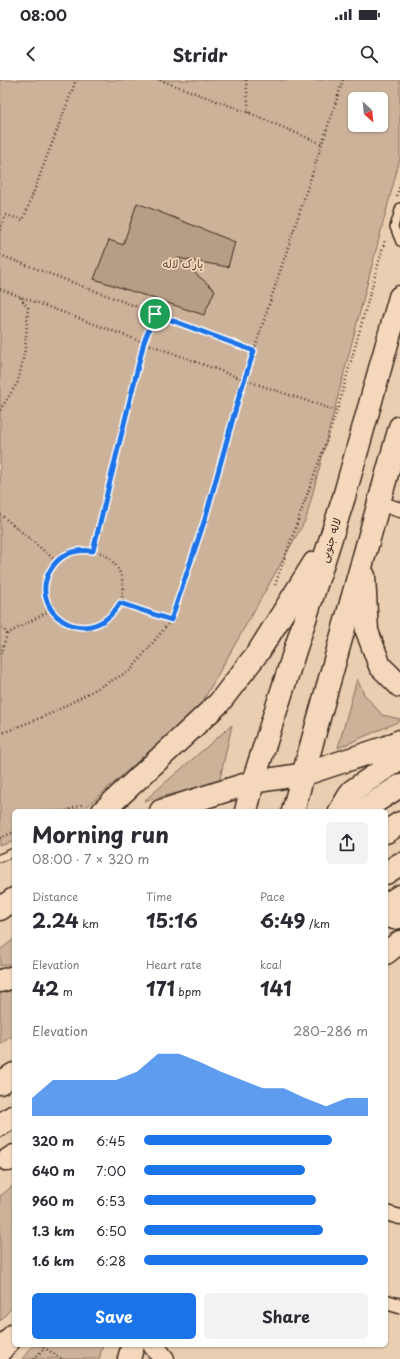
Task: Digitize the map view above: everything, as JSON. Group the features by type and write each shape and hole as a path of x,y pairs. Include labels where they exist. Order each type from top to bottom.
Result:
{"main road":[{"name":"لاله جنوبی","path":"246,809 253,782 334,527 400,297"},
{"path":"294,808 363,557 399,434"},
{"path":"95,807 219,703 259,651 296,593 334,527"},
{"path":"363,557 367,631 380,666 400,686"},
{"path":"167,809 253,782 304,774 400,740"},
{"path":"348,809 352,791 400,758"},
{"path":"348,809 400,786"},
{"path":"388,831 400,823"},
{"path":"388,873 400,864"},
{"path":"0,906 12,895"},
{"path":"388,904 400,896"},
{"path":"0,909 12,900"},
{"path":"388,916 394,918 400,917"},
{"path":"388,951 400,942"},
{"path":"0,980 12,977"},
{"path":"0,1083 12,1075"},
{"path":"0,1125 12,1117"},
{"path":"0,1351 12,1337"},
{"path":"129,1359 132,1347"},
{"path":"155,1347 164,1359"}],"street":[{"path":"379,503 400,510"},
{"path":"388,1214 400,1217"},
{"path":"388,1303 400,1306"}],"lane":[{"path":"400,207 394,227 400,242"},
{"path":"0,858 12,853"}],"path":[{"path":"0,230 6,215 23,220 76,80"},
{"path":"160,80 249,113 322,144"},
{"path":"246,80 249,113"},
{"path":"0,734 52,713 130,670 171,620 205,519 244,380 343,80"},
{"path":"396,199 400,184"},
{"path":"275,586 337,411 385,237"},
{"path":"0,255 254,351"},
{"path":"0,289 244,380 337,411"},
{"path":"0,410 18,382 26,350 28,308 20,297"},
{"path":"93,551 144,342 155,314"},
{"path":"0,514 56,561"},
{"path":"80,550 93,551 105,556 115,565 121,577 123,590 120,603 114,613 105,621 94,626 82,627 70,625 59,619 51,610 46,598 45,584 48,572 56,561 67,553 80,550"},
{"path":"120,603 171,620"},
{"path":"0,657 7,634 51,610"},
{"path":"0,624 7,634"},
{"path":"80,809 95,807"},
{"path":"0,838 12,833"},
{"path":"34,1359 44,1348 62,1359"}],"green space":[{"name":"پارک لاله","path":"0,80 400,80 400,158 306,519 200,706 84,809 12,809 12,842 0,846"},
{"path":"357,679 364,694 382,715 400,719 400,721 338,748"},
{"path":"232,725 219,783 144,801"},
{"path":"12,941 12,963 0,966 0,950"},
{"path":"12,990 12,1036 0,1044 0,992"},
{"path":"12,1187 12,1307 0,1321 0,1196"},
{"path":"31,1347 102,1347 99,1359 22,1359"}],"building":[{"path":"137,203 235,242 228,267 177,258 215,290 204,315 94,279 109,240 123,245"}],"route":[{"path":"155,314 254,351 240,393 205,519 171,620 120,603 114,613 105,621 94,626 82,627 70,625 59,619 51,610 46,598 45,584 48,572 56,561 67,553 80,550 93,551 144,342 155,314"}]}
